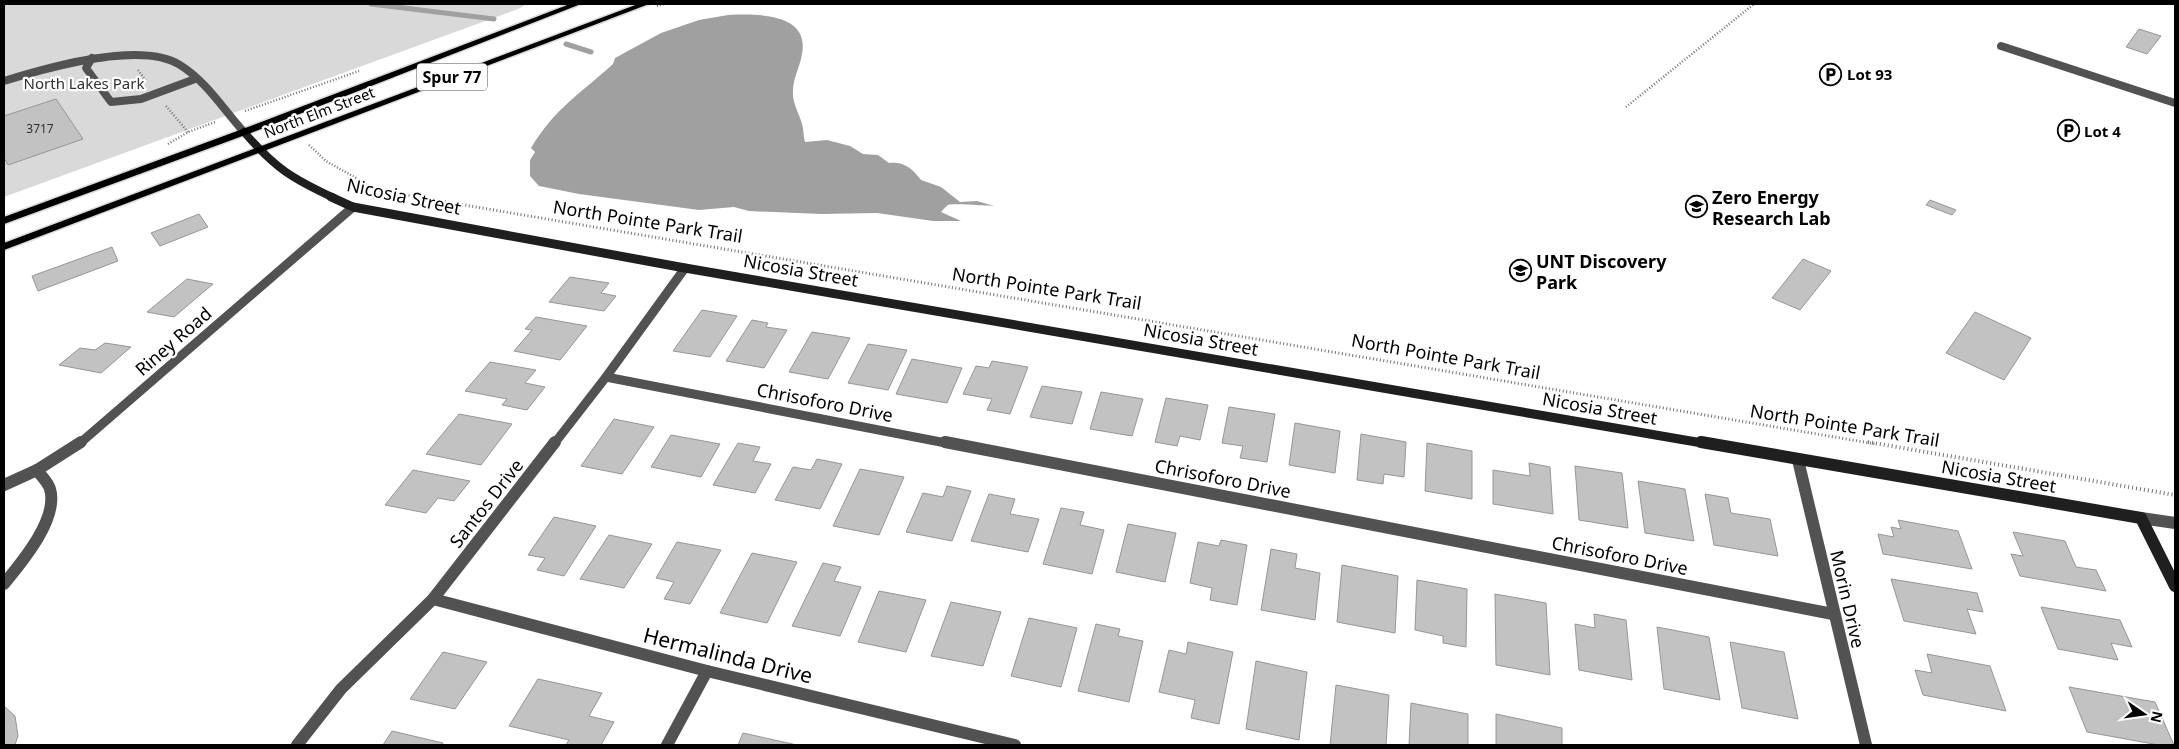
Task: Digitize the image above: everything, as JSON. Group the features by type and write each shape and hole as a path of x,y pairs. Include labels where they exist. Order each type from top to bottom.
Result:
{"main road":[{"name":"North Elm Street","path":"4,221 244,132 577,4"},
{"name":"North Elm Street","path":"4,247 647,7"}],"street":[{"path":"2001,46 2175,103"},
{"path":"4,81 60,64 92,58 137,57 159,59 180,65 244,132"},
{"path":"92,58 86,68 111,102 128,102 195,79"},
{"name":"Nicosia Street","path":"244,132 260,151 292,178 353,206 686,268 1798,460 2175,523"},
{"name":"Riney Road","path":"4,485 38,470 88,438 353,206"},
{"name":"Santos Drive","path":"297,745 341,689 433,599 606,377 686,268"},
{"name":"Chrisoforo Drive","path":"606,377 1833,614"},
{"name":"Morin Drive","path":"1798,460 1833,614 1866,745"},
{"path":"4,584 21,562 48,520 50,490 38,470"},
{"path":"2141,518 2175,586"},
{"name":"Hermalinda Drive","path":"433,599 707,671 1015,745"},
{"path":"667,745 707,671"}],"path":[{"path":"647,7 664,4"},
{"path":"1626,107 1754,4"},
{"name":"North Pointe Park Trail","path":"315,139 306,143 326,162 377,190 1152,319 2175,495"}],"green space":[{"name":"North Lakes Park","path":"4,4 527,4 518,9 4,197"}],"shaded area":[{"path":"728,15 778,18 798,30 802,40 802,54 793,86 793,95 803,126 805,142 827,140 850,146 863,154 878,155 889,163 899,163 908,167 921,180 941,187 960,202 977,201 994,206 951,204 941,212 961,221 933,221 877,213 821,214 749,211 734,207 699,210 579,194 539,186 530,176 530,160 535,152 531,148 540,134 569,102 613,64 615,58 661,33 699,20"}],"building":[{"path":"2139,29 2161,36 2147,54 2126,47"},
{"path":"56,99 83,139 8,165 4,158 4,116"},
{"path":"1930,200 1956,210 1952,215 1926,205"},
{"path":"199,214 208,227 160,246 151,233"},
{"path":"112,247 118,261 38,291 32,276"},
{"path":"1803,259 1831,271 1800,310 1772,298"},
{"path":"570,277 609,283 601,293 616,296 604,311 549,302"},
{"path":"187,279 213,284 174,317 147,312"},
{"path":"702,310 737,316 710,357 673,351"},
{"path":"1975,312 2031,338 2004,380 1946,353"},
{"path":"536,317 587,326 560,360 514,351 532,330 525,329"},
{"path":"752,320 768,323 766,327 787,330 764,368 726,361"},
{"path":"812,332 850,338 828,379 789,372"},
{"path":"105,343 131,347 101,373 59,365 80,348 95,350"},
{"path":"868,344 907,350 888,390 848,383"},
{"path":"912,359 962,368 947,403 896,394"},
{"path":"992,361 1028,367 1010,414 987,410 992,399 963,394 976,366 989,368"},
{"path":"490,362 536,370 525,383 545,387 527,410 502,405 507,399 465,391"},
{"path":"1042,386 1082,392 1072,424 1030,417"},
{"path":"1101,392 1143,399 1132,436 1090,429"},
{"path":"1166,398 1208,405 1200,440 1180,436 1177,446 1155,442"},
{"path":"1229,407 1275,414 1267,462 1240,458 1243,446 1222,443"},
{"path":"459,414 512,424 481,465 426,454"},
{"path":"614,419 654,427 622,474 581,466"},
{"path":"1295,423 1340,431 1335,473 1289,465"},
{"path":"1361,434 1406,442 1404,477 1384,474 1383,484 1357,480"},
{"path":"671,435 720,444 701,477 651,467"},
{"path":"738,443 760,447 753,461 771,464 755,493 713,485"},
{"path":"1427,443 1472,451 1472,499 1425,491"},
{"path":"817,459 842,464 820,509 775,500 793,467 811,470"},
{"path":"1529,463 1550,467 1553,514 1493,504 1493,470 1530,476"},
{"path":"1575,466 1622,473 1628,528 1579,520"},
{"path":"860,469 904,477 879,535 833,526"},
{"path":"413,470 470,481 454,501 438,498 426,513 385,505"},
{"path":"1638,481 1685,489 1694,541 1645,533"},
{"path":"947,486 971,491 952,541 906,532 923,493 943,497"},
{"path":"989,494 1015,499 1010,514 1039,519 1028,552 971,541"},
{"path":"1705,494 1728,498 1731,513 1770,519 1778,556 1714,545"},
{"path":"1061,508 1084,512 1080,525 1104,530 1092,574 1043,564"},
{"path":"554,517 596,526 564,576 537,570 545,558 528,555"},
{"path":"1898,520 1958,531 1972,569 1883,554 1878,534 1894,537 1891,527 1901,529"},
{"path":"1128,524 1176,533 1165,582 1116,572"},
{"path":"2013,532 2065,541 2076,567 2096,570 2106,591 2020,576 2011,554 2023,556"},
{"path":"609,535 652,544 624,588 580,579"},
{"path":"1221,540 1247,545 1237,605 1210,600 1212,588 1190,583 1198,542 1219,546"},
{"path":"677,542 721,550 690,604 664,599 674,582 656,578"},
{"path":"1271,549 1297,554 1295,568 1320,573 1315,620 1261,610"},
{"path":"752,553 797,562 767,623 720,613"},
{"path":"823,563 841,567 834,581 861,587 840,636 792,626"},
{"path":"1342,565 1398,576 1395,633 1337,622"},
{"path":"1891,579 1977,593 1983,612 1967,609 1976,634 1904,621"},
{"path":"1417,580 1467,589 1466,647 1443,643 1443,636 1415,630"},
{"path":"879,591 926,600 906,652 858,642"},
{"path":"1495,594 1546,603 1550,675 1496,665"},
{"path":"951,602 1001,612 983,666 931,656"},
{"path":"2041,607 2120,620 2132,647 2111,643 2118,660 2058,649"},
{"path":"1594,614 1626,620 1632,680 1579,670 1575,624 1595,628"},
{"path":"1029,618 1077,628 1061,687 1011,676"},
{"path":"1096,624 1120,629 1118,636 1143,641 1129,702 1078,691"},
{"path":"1657,627 1709,637 1720,700 1664,689"},
{"path":"1188,642 1233,652 1219,724 1191,718 1195,700 1159,692 1169,650 1186,654"},
{"path":"1730,642 1784,652 1798,719 1742,708"},
{"path":"443,652 487,662 455,709 410,699"},
{"path":"1927,654 1990,666 2006,711 1923,695 1915,670 1932,673"},
{"path":"1256,661 1307,672 1299,740 1246,729"},
{"path":"538,679 602,693 589,716 614,722 601,745 566,745 569,740 509,726"},
{"path":"1336,685 1389,695 1386,745 1330,745"},
{"path":"2069,687 2155,702 2174,745 2159,745 2087,732"},
{"path":"1411,703 1468,714 1468,745 1409,745"},
{"path":"4,706 15,716 18,736 15,745 4,745"},
{"path":"1496,714 1562,728 1562,745 1496,745"},
{"path":"392,731 443,743 442,745 383,745"},
{"path":"743,733 797,745 738,745"}],"waterway":[{"path":"371,4 494,19"},
{"path":"566,44 591,52"}],"place":[{"name":"Lot 93","path":"1831,74"},
{"name":"Lot 4","path":"2068,131"},
{"name":"Zero Energy Research Lab","path":"1696,207"},
{"name":"UNT Discovery Park","path":"1520,271"}]}
